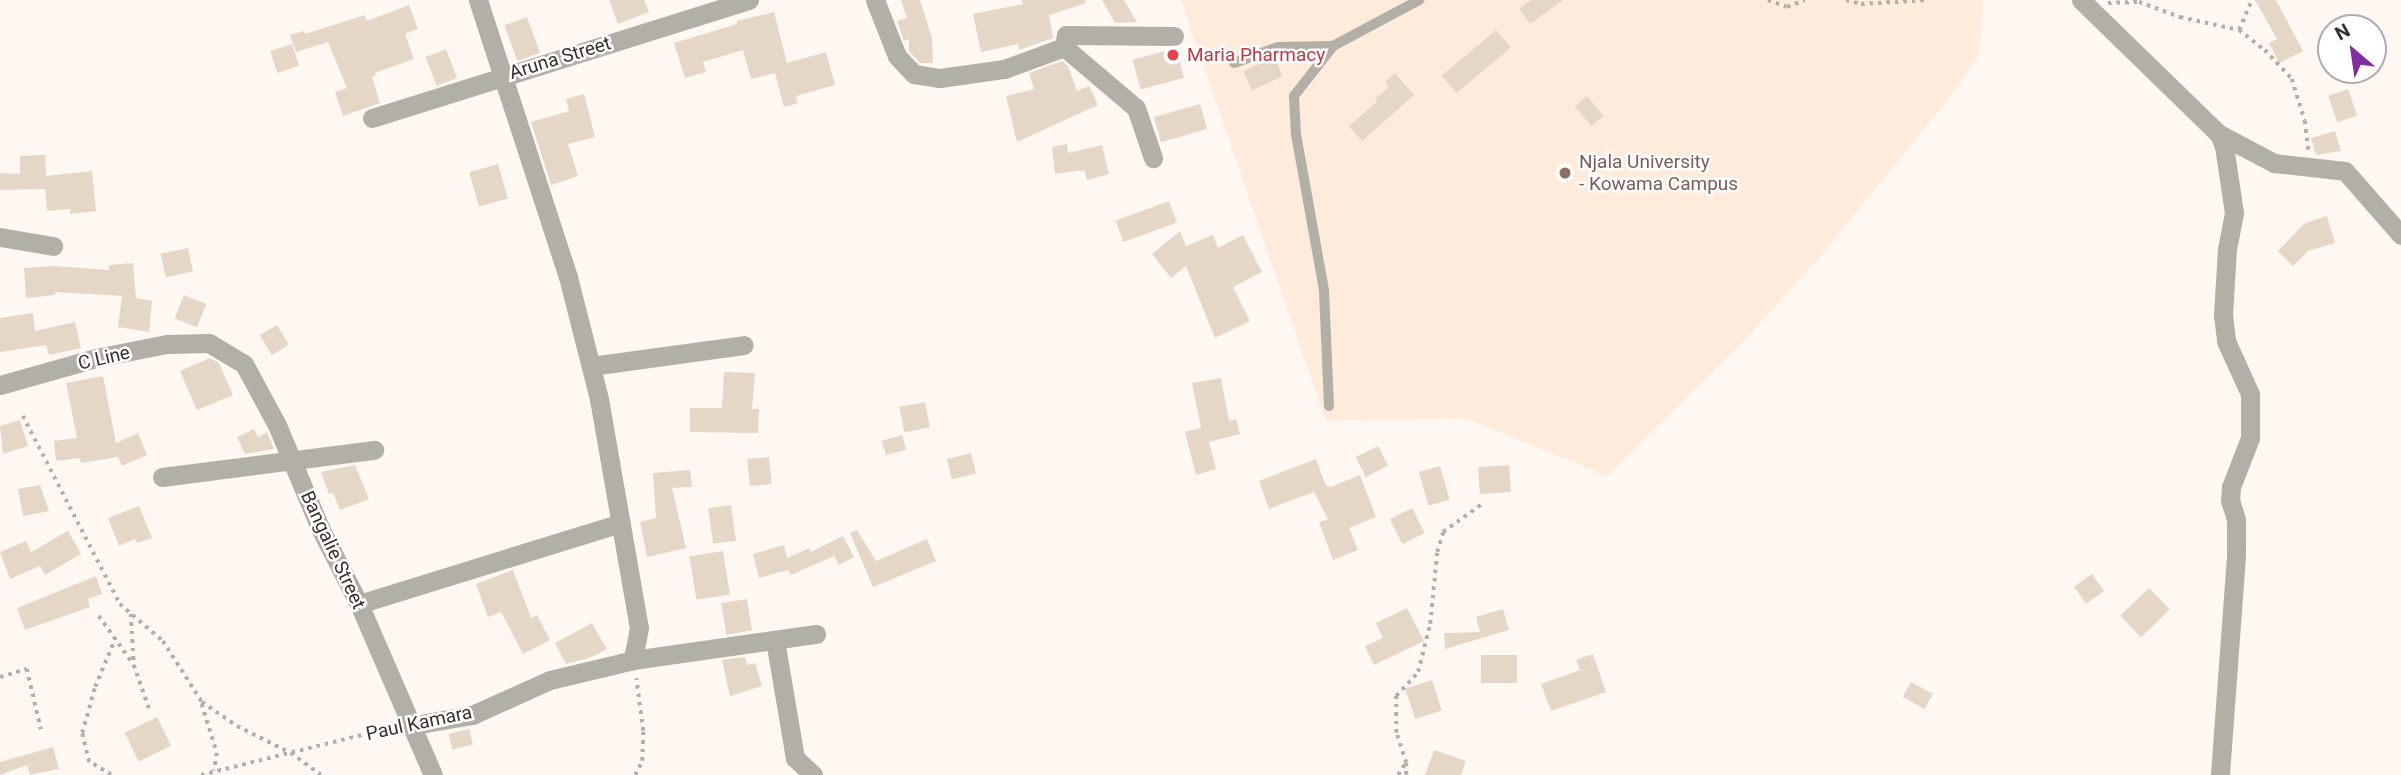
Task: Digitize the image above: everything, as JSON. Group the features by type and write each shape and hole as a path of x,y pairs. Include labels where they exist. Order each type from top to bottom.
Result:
{"street":[{"path":"478,0 568,277 591,366 639,628 633,660"},
{"name":"Aruna Street","path":"372,118 749,0"},
{"path":"875,0 897,56 914,74 940,78 1003,69 1065,41 1174,36"},
{"path":"2082,2 2219,134 2274,163 2345,172 2401,235"},
{"path":"1065,41 1136,108 1153,158"},
{"path":"2219,134 2224,146 2234,213 2227,249 2223,315 2227,341 2250,394 2250,438 2231,487 2230,500 2236,520 2236,556 2220,775"},
{"path":"0,237 53,246"},
{"name":"C Line","path":"0,385 96,358 167,344 209,343"},
{"name":"Bangalie Street","path":"209,343 244,364 291,459 321,530 359,604 414,725 433,775"},
{"path":"591,366 744,345"},
{"path":"162,477 374,450"},
{"path":"359,604 621,523"},
{"name":"Paul Kamara","path":"414,725 472,715 550,680 633,660 816,634"},
{"path":"775,640 795,758 813,775"}],"lane":[{"path":"1329,406 1324,290 1296,135 1294,96 1333,46 1419,0"},
{"path":"1234,63 1278,47 1333,46"}],"path":[{"path":"1768,0 1787,7 1805,0"},
{"path":"1846,0 1861,4 1929,0"},
{"path":"2239,30 2252,0"},
{"path":"2082,2 2139,2 2180,17 2239,30 2265,50 2292,79 2305,121 2311,167"},
{"path":"23,416 120,604 163,641 202,702 217,753 214,772"},
{"path":"1406,775 1406,762 1396,733 1396,696 1418,672 1430,624 1437,552 1443,532 1482,504"},
{"path":"131,614 134,665"},
{"path":"99,616 134,665 149,708"},
{"path":"111,775 89,762 82,733 95,687 116,639"},
{"path":"633,660 643,731 642,761 635,775"},
{"path":"0,677 27,669 41,729"},
{"path":"202,702 237,726 290,753 321,775"},
{"name":"Paul Kamara","path":"201,775 395,727 414,725"},
{"path":"1398,775 1406,762"}],"shaded area":[{"name":"Njala University - Kowama Campus","path":"1181,0 1983,0 1979,55 1954,92 1823,253 1746,339 1607,476 1466,418 1326,421"}],"building":[{"path":"609,0 644,0 649,12 618,24"},
{"path":"901,0 920,0 932,38 933,63 920,63 909,51 909,39 904,41 897,21 907,18"},
{"path":"1022,0 1085,0 1086,3 1049,15 1053,38 1019,50 1018,44 981,52 973,14 1023,4"},
{"path":"1102,0 1124,0 1137,22 1115,23"},
{"path":"1531,0 1563,0 1530,24 1519,9"},
{"path":"2255,0 2276,0 2303,51 2279,63 2269,43 2277,39"},
{"path":"409,5 418,29 405,34 414,59 375,73 372,77 380,103 343,116 335,92 347,88 328,42 296,52 290,35 304,31 305,34 365,15 367,21"},
{"path":"774,12 787,63 826,52 835,85 796,96 798,103 784,107 775,73 751,79 743,50 703,62 706,72 685,78 674,43 737,24 737,21"},
{"path":"527,17 540,53 517,61 504,25"},
{"path":"1496,30 1511,48 1456,93 1442,76"},
{"path":"292,44 299,66 277,73 270,51"},
{"path":"1176,48 1184,78 1141,90 1133,60"},
{"path":"446,49 457,78 437,86 425,57"},
{"path":"1274,57 1283,76 1252,90 1243,71"},
{"path":"1062,61 1068,66 1077,91 1089,86 1098,105 1017,142 1006,96 1034,89 1029,73"},
{"path":"1395,73 1414,95 1362,141 1349,126 1377,102 1375,99 1389,87 1385,82"},
{"path":"2348,89 2357,115 2337,122 2328,96"},
{"path":"584,94 595,137 568,144 578,176 551,185 531,122 569,111 566,99"},
{"path":"1587,96 1604,116 1591,126 1575,106"},
{"path":"1200,104 1207,129 1161,142 1154,117"},
{"path":"2335,131 2341,151 2316,155 2311,138"},
{"path":"1067,144 1068,153 1102,145 1109,174 1087,180 1084,170 1055,174 1052,147"},
{"path":"45,155 46,176 92,171 96,211 70,214 70,209 47,211 45,189 0,190 0,173 20,174 20,156"},
{"path":"498,164 508,199 479,207 469,172"},
{"path":"1169,201 1177,223 1123,242 1115,220"},
{"path":"2327,216 2335,243 2308,251 2293,266 2278,251 2305,223"},
{"path":"1180,231 1186,246 1213,235 1218,248 1243,235 1262,272 1233,287 1250,321 1215,338 1186,266 1171,278 1152,254"},
{"path":"188,248 193,271 166,277 161,254"},
{"path":"133,263 136,298 152,301 149,332 118,327 122,296 55,292 55,295 26,298 24,268 54,266 109,270 109,265"},
{"path":"184,295 206,304 197,327 175,318"},
{"path":"33,313 35,331 75,322 81,348 49,355 46,345 0,352 0,318"},
{"path":"277,325 289,345 272,355 260,335"},
{"path":"210,358 219,363 233,395 197,410 180,371"},
{"path":"724,372 755,373 752,409 759,409 758,433 690,432 690,408 722,408"},
{"path":"103,376 116,443 138,433 147,455 122,466 118,457 81,463 80,458 56,461 54,441 77,438 66,383"},
{"path":"1221,378 1229,421 1236,419 1240,434 1209,442 1216,469 1196,475 1185,432 1201,428 1192,383"},
{"path":"925,402 930,428 904,432 899,407"},
{"path":"20,420 28,446 3,454 0,426"},
{"path":"254,429 258,437 267,432 274,449 245,454 237,437"},
{"path":"902,435 906,449 886,455 882,441"},
{"path":"1378,446 1388,466 1366,477 1356,457"},
{"path":"971,453 976,473 952,479 947,459"},
{"path":"769,457 772,484 750,486 747,459"},
{"path":"1316,459 1326,486 1331,487 1360,475 1376,517 1349,528 1358,550 1333,560 1319,522 1328,519 1314,492 1269,509 1259,481"},
{"path":"355,465 369,499 340,510 333,493 329,494 321,472"},
{"path":"1509,465 1511,492 1480,494 1478,467"},
{"path":"1440,466 1450,500 1428,506 1419,472"},
{"path":"690,470 692,487 672,488 686,548 647,557 640,522 656,518 653,473"},
{"path":"40,485 49,511 23,516 18,489"},
{"path":"731,505 736,541 713,544 708,508"},
{"path":"139,506 152,538 137,543 135,539 119,546 108,518"},
{"path":"1412,508 1425,533 1402,544 1390,519"},
{"path":"857,530 876,561 927,539 936,561 873,587 850,533"},
{"path":"68,531 81,554 45,575 40,566 10,579 0,552 26,541 31,552"},
{"path":"843,536 854,557 839,565 834,556 791,575 788,570 759,578 753,554 784,545 787,558 809,548 811,552"},
{"path":"723,551 730,594 696,600 689,556"},
{"path":"513,570 531,618 537,615 550,640 523,654 501,612 488,617 476,584"},
{"path":"2092,574 2104,591 2086,604 2074,587"},
{"path":"96,576 102,594 88,599 90,607 25,630 17,608"},
{"path":"2149,588 2170,610 2141,637 2120,616"},
{"path":"747,599 752,631 726,635 721,603"},
{"path":"1407,608 1424,641 1374,665 1365,646 1383,638 1376,623"},
{"path":"1503,609 1509,630 1445,649 1444,633 1480,632 1476,617"},
{"path":"592,623 607,649 592,657 566,664 555,643"},
{"path":"1593,654 1606,692 1551,711 1541,684 1580,670 1576,660"},
{"path":"1481,655 1517,655 1517,683 1481,683"},
{"path":"745,657 747,665 755,663 762,686 730,696 722,660"},
{"path":"1432,680 1442,710 1415,719 1405,689"},
{"path":"1911,682 1933,694 1925,709 1903,697"},
{"path":"157,717 171,746 139,762 125,733"},
{"path":"469,729 473,745 452,750 449,734"},
{"path":"53,747 59,769 30,775 27,765 0,775 0,762"},
{"path":"1434,750 1466,761 1461,775 1425,775"}],"place":[{"name":"Maria Pharmacy","path":"1173,55"},
{"name":"Njala University - Kowama Campus","path":"1565,173"}]}
